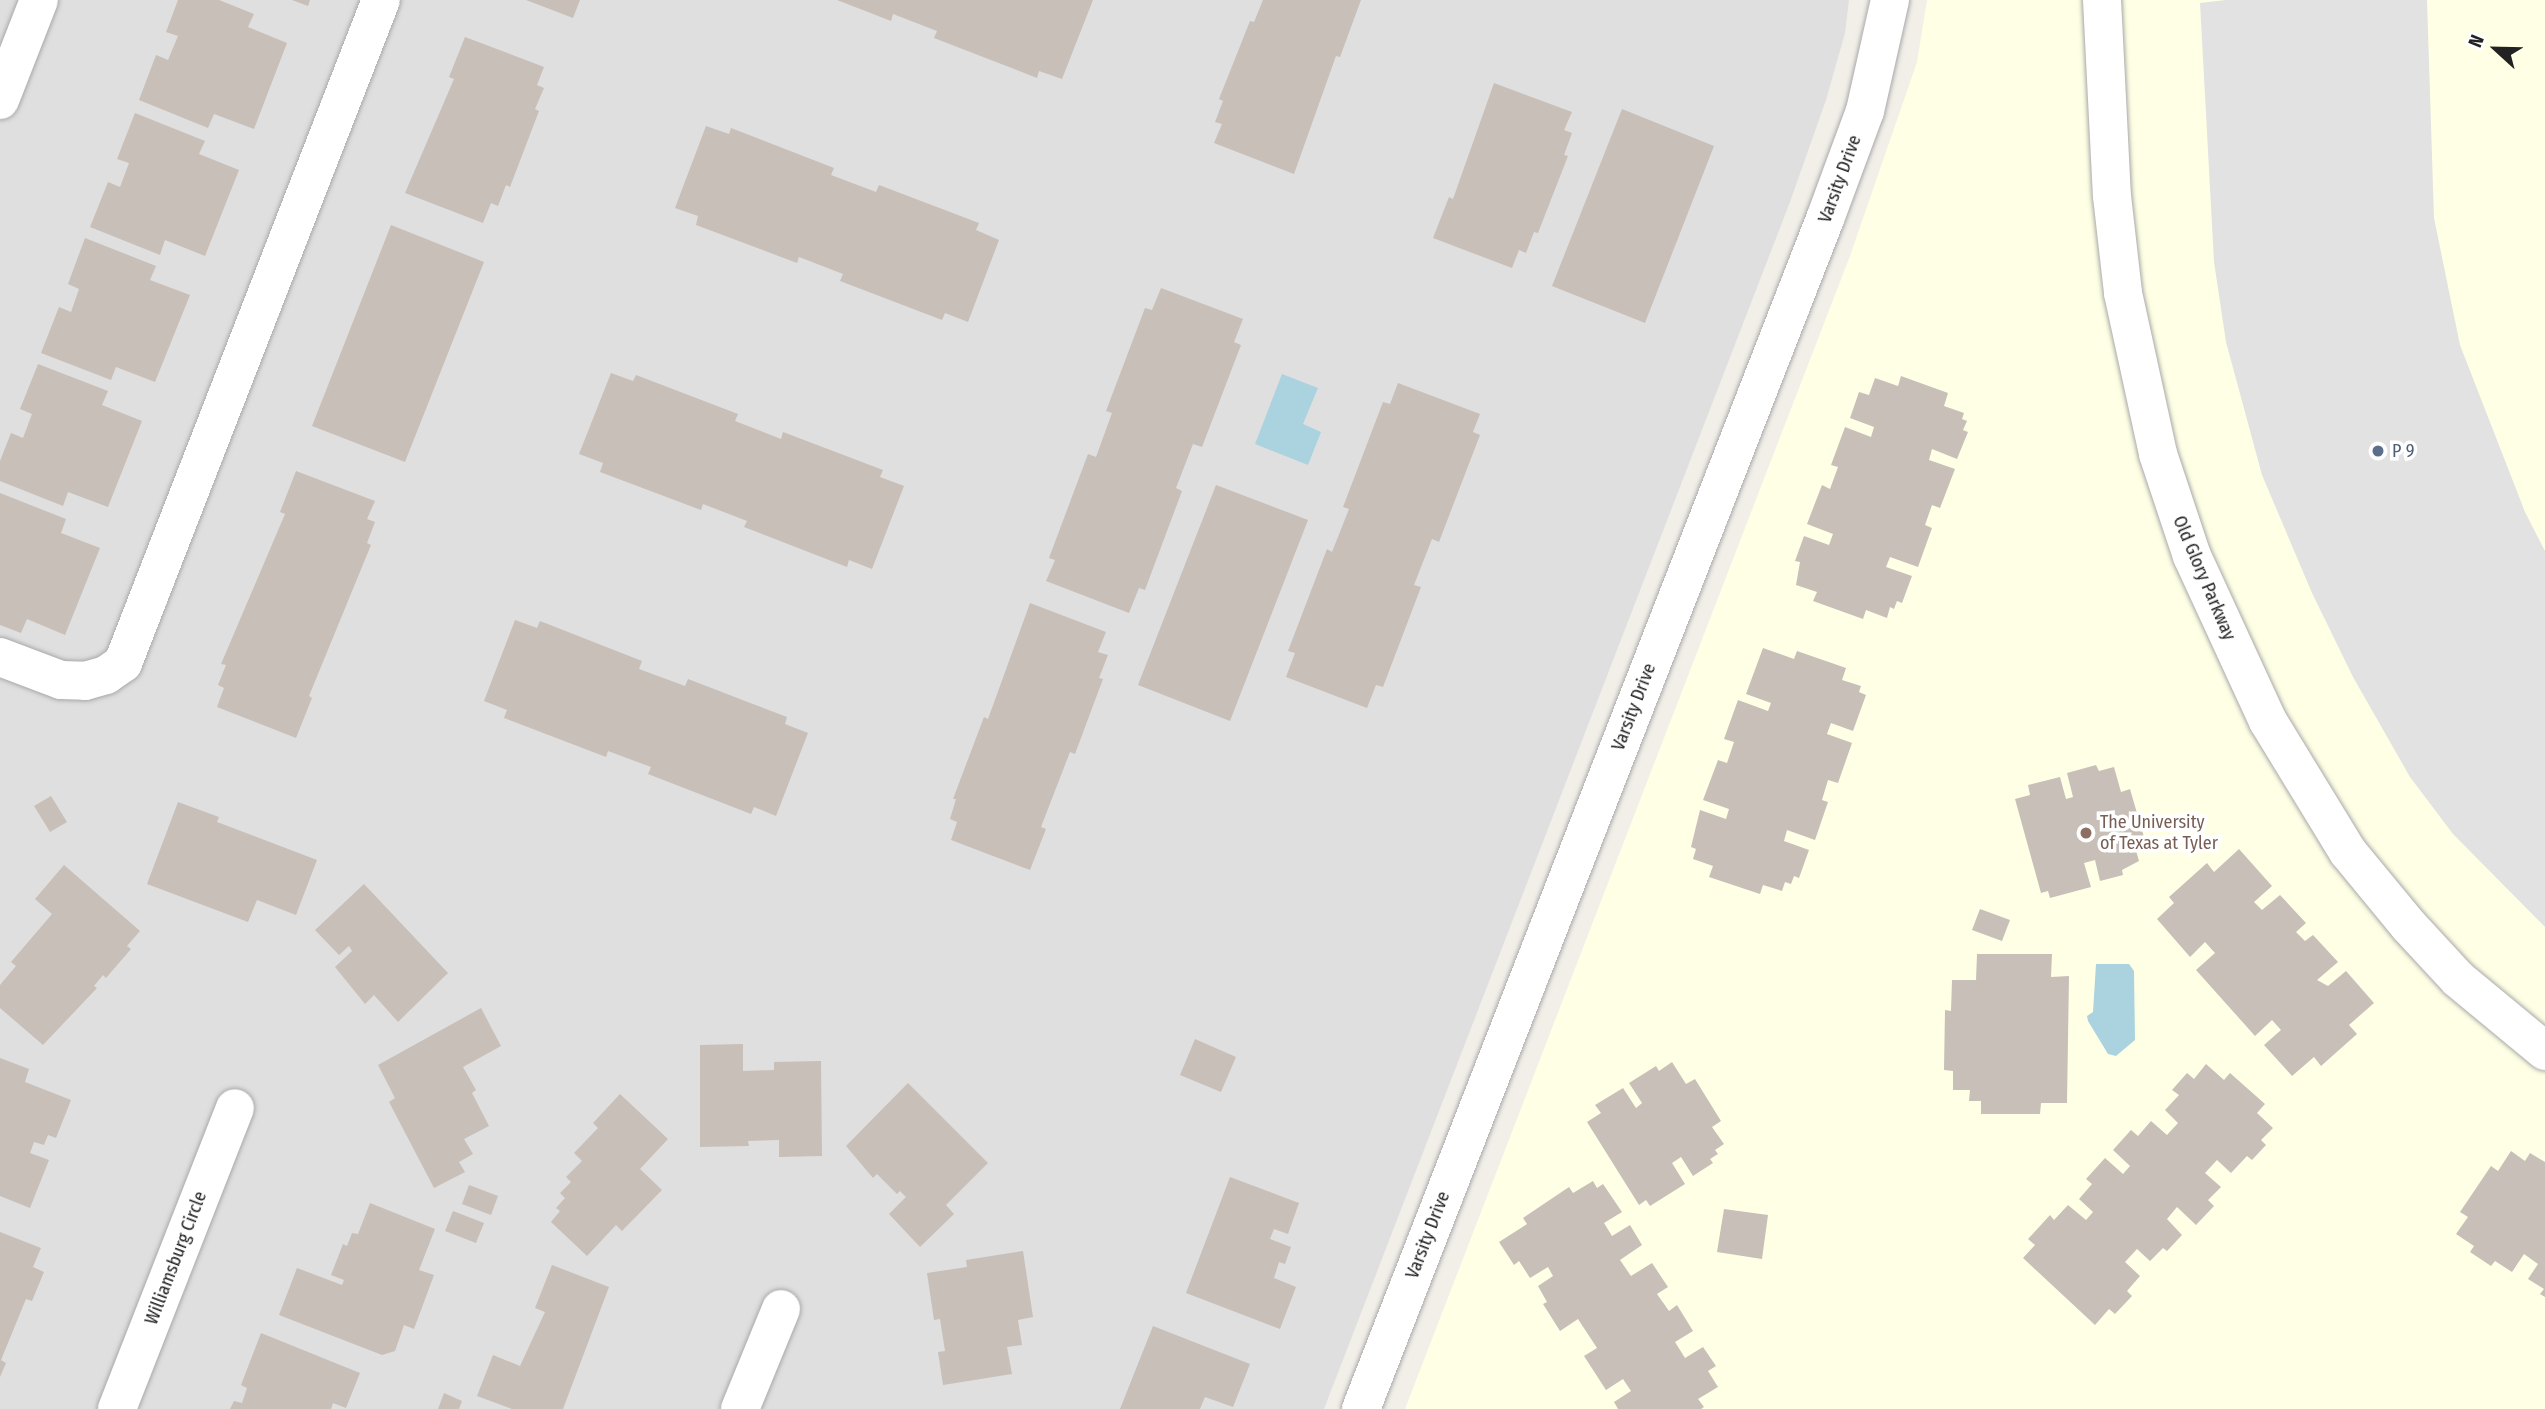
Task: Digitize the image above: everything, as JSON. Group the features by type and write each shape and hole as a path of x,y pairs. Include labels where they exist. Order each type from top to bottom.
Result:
{"street":[{"path":"0,100 39,0"},
{"path":"0,657 61,680 85,681 106,675 123,663 381,0"},
{"name":"Varsity Drive","path":"1361,1409 1834,194 1865,111 1891,0"},
{"name":"Old Glory Parkway","path":"2102,0 2112,196 2123,293 2168,491 2192,556 2268,721 2348,852 2409,926 2458,978 2545,1051"},
{"name":"Williamsburg Circle","path":"117,1409 235,1108"},
{"path":"740,1409 781,1309"}],"shaded area":[{"path":"0,0 1849,0 1845,33 1826,100 1790,202 1324,1409 0,1409"},
{"name":"The University of Texas at Tyler","path":"1927,0 2545,0 2545,1409 1405,1409 1850,256 1917,62"},
{"name":"P 9","path":"2226,0 2427,0 2434,218 2460,345 2525,512 2545,551 2545,927 2453,834 2410,777 2353,677 2312,593 2262,475 2226,342 2214,262 2200,3"}],"water":[{"path":"1282,374 1318,388 1303,424 1321,432 1308,465 1255,444"},
{"path":"2096,964 2129,964 2134,971 2135,1040 2116,1056 2108,1054 2088,1021 2087,1016 2093,1012"}],"building":[{"path":"178,0 219,0 254,14 248,27 287,43 254,129 214,114 208,128 139,100 156,55 168,60 178,36 166,32"},
{"path":"292,0 310,0 308,6"},
{"path":"526,0 580,0 573,18"},
{"path":"837,0 1093,0 1062,79 1039,71 1037,78 934,38 937,31 893,14 891,21"},
{"path":"1263,0 1361,0 1340,57 1336,56 1294,174 1214,143 1222,124 1215,122 1223,101 1219,99 1250,21 1254,22"},
{"path":"465,37 544,67 537,85 544,88 535,109 539,111 510,187 506,185 498,206 491,203 483,223 405,193 454,79 449,77"},
{"path":"1494,83 1572,112 1564,130 1572,133 1564,155 1568,156 1538,233 1534,232 1526,253 1519,250 1512,268 1433,238 1449,197 1453,199"},
{"path":"1622,109 1714,146 1645,323 1552,286"},
{"path":"135,113 205,141 199,154 239,170 205,256 165,240 160,255 90,227 108,182 120,187 129,163 117,159"},
{"path":"706,126 729,134 731,128 834,168 831,175 876,192 879,185 979,223 976,230 999,240 968,322 945,313 942,320 840,281 843,274 799,257 797,263 696,225 698,216 675,208"},
{"path":"391,225 484,262 405,462 312,426"},
{"path":"85,238 156,266 150,280 190,295 155,382 116,367 111,380 41,353 59,307 71,312 79,289 68,284"},
{"path":"1161,288 1243,319 1234,342 1241,345 1202,447 1193,444 1176,488 1182,491 1145,590 1139,588 1129,613 1046,581 1055,560 1049,558 1088,454 1096,457 1112,413 1106,411 1145,308 1152,310"},
{"path":"38,364 108,391 102,405 142,421 108,507 68,492 63,506 0,481 0,461 11,433 23,438 32,414 20,409"},
{"path":"611,373 633,381 636,375 738,414 735,421 781,439 783,432 883,470 880,477 904,486 872,569 849,560 847,567 744,527 747,521 703,504 701,510 600,472 603,463 579,454"},
{"path":"1901,376 1948,393 1944,406 1964,413 1962,419 1967,421 1963,430 1968,432 1957,459 1932,449 1929,460 1955,469 1940,508 1932,505 1925,525 1932,528 1918,567 1890,557 1886,567 1912,576 1902,603 1897,601 1894,609 1890,607 1887,618 1866,610 1863,619 1813,601 1817,592 1796,585 1800,562 1795,561 1804,536 1829,545 1833,534 1807,524 1822,485 1830,489 1838,467 1831,465 1845,427 1871,437 1874,427 1850,418 1859,392 1869,395 1875,378 1898,386"},
{"path":"1398,383 1480,414 1473,432 1480,435 1439,542 1432,539 1414,585 1421,587 1383,687 1376,685 1367,708 1286,677 1295,653 1288,651 1327,549 1332,552 1349,509 1343,507 1383,402 1390,404"},
{"path":"296,471 375,501 367,519 375,522 367,543 371,545 309,696 312,698 296,738 217,707 224,688 218,685 226,665 221,664 285,514 280,512"},
{"path":"1216,485 1308,520 1230,721 1138,685"},
{"path":"0,493 66,519 61,533 100,548 65,635 27,619 21,633 0,625"},
{"path":"1030,603 1106,632 1098,652 1108,655 1099,678 1103,679 1075,754 1070,752 1041,827 1046,829 1030,870 951,840 957,822 950,819 956,799 953,799 984,717 988,719"},
{"path":"515,620 537,628 540,621 642,661 639,669 685,686 688,679 787,717 785,724 808,733 776,816 754,807 751,814 648,774 651,767 608,751 606,757 504,718 507,710 484,701"},
{"path":"1763,648 1794,659 1797,651 1846,668 1842,680 1861,686 1859,692 1866,695 1853,731 1831,723 1827,734 1852,743 1838,783 1828,780 1822,800 1828,802 1815,840 1787,830 1784,841 1809,850 1799,878 1794,876 1791,884 1785,882 1782,891 1763,885 1760,894 1709,877 1713,866 1693,859 1696,849 1691,847 1700,810 1726,819 1729,809 1703,800 1718,760 1727,763 1734,742 1724,739 1738,700 1768,711 1771,703 1746,694"},
{"path":"2096,765 2099,771 2114,767 2121,792 2130,789 2144,837 2133,840 2139,861 2122,870 2123,875 2100,881 2095,860 2084,863 2091,887 2050,898 2048,891 2041,893 2015,799 2030,795 2028,785 2060,777 2066,799 2073,797 2067,773"},
{"path":"51,796 67,822 50,832 34,806"},
{"path":"178,802 219,817 217,822 317,860 296,915 257,900 248,922 147,884"},
{"path":"2239,849 2272,886 2254,902 2262,910 2280,895 2306,923 2296,932 2305,941 2313,935 2338,962 2317,980 2328,986 2346,971 2374,1003 2349,1025 2357,1034 2321,1066 2314,1057 2292,1076 2264,1045 2281,1030 2272,1020 2255,1036 2196,970 2215,953 2205,942 2190,957 2157,919 2174,903 2169,897 2207,863 2214,872"},
{"path":"64,865 140,931 127,946 131,949 106,978 103,975 94,986 97,988 43,1045 0,1008 0,985 16,966 11,962 52,914 35,899"},
{"path":"364,884 448,973 398,1022 374,995 365,1004 335,967 352,951 349,946 339,955 315,930"},
{"path":"1980,909 2010,920 2002,941 1972,930"},
{"path":"1977,954 2052,954 2051,977 2069,976 2067,1103 2041,1103 2040,1114 1981,1114 1981,1101 1969,1101 1970,1090 1953,1090 1953,1071 1944,1070 1945,1010 1951,1011 1952,980 1976,980"},
{"path":"481,1008 501,1046 463,1067 476,1090 472,1093 489,1126 464,1139 473,1154 459,1162 465,1172 434,1188 389,1102 395,1098 378,1065"},
{"path":"1195,1039 1236,1057 1221,1092 1180,1075"},
{"path":"743,1044 743,1071 774,1070 774,1062 821,1061 822,1156 779,1157 779,1140 748,1141 749,1146 700,1147 700,1045"},
{"path":"0,1058 29,1069 25,1082 71,1100 56,1138 48,1135 44,1145 34,1142 30,1153 49,1160 30,1208 0,1196"},
{"path":"1672,1062 1686,1084 1695,1079 1721,1121 1712,1127 1724,1144 1715,1150 1718,1154 1710,1159 1713,1163 1693,1176 1681,1157 1672,1163 1685,1184 1650,1206 1646,1200 1639,1205 1587,1122 1601,1113 1595,1105 1623,1088 1636,1108 1642,1103 1629,1083 1656,1066 1659,1071"},
{"path":"2206,1064 2224,1080 2230,1073 2265,1104 2257,1113 2273,1128 2261,1140 2266,1145 2252,1160 2247,1156 2231,1173 2217,1160 2205,1173 2221,1187 2208,1200 2214,1206 2196,1225 2177,1207 2167,1219 2182,1235 2167,1251 2163,1248 2150,1261 2137,1249 2125,1262 2140,1276 2127,1291 2132,1296 2115,1314 2109,1309 2095,1325 2023,1258 2035,1245 2028,1239 2050,1215 2054,1220 2068,1205 2086,1220 2093,1212 2079,1199 2092,1184 2086,1179 2105,1158 2123,1174 2130,1166 2113,1150 2131,1130 2138,1136 2151,1121 2167,1135 2178,1123 2165,1110 2179,1095 2172,1090 2187,1073 2194,1079"},
{"path":"908,1083 988,1163 946,1205 954,1214 920,1247 889,1214 906,1197 900,1191 897,1194 877,1174 873,1178 846,1146"},
{"path":"620,1094 668,1139 640,1169 662,1190 622,1231 616,1225 587,1256 551,1222 560,1211 556,1208 565,1198 560,1193 571,1182 566,1177 582,1161 574,1153 598,1128 593,1123"},
{"path":"2511,1151 2525,1161 2530,1153 2545,1162 2545,1297 2540,1294 2544,1289 2528,1279 2538,1264 2524,1254 2512,1272 2495,1261 2491,1266 2470,1252 2474,1246 2456,1234 2468,1217 2460,1212 2491,1166 2498,1171"},
{"path":"1230,1177 1299,1203 1288,1234 1274,1229 1270,1239 1291,1247 1285,1264 1279,1262 1274,1278 1296,1287 1280,1329 1186,1293"},
{"path":"1593,1181 1597,1188 1603,1184 1622,1212 1604,1223 1612,1236 1630,1225 1642,1245 1620,1260 1631,1276 1652,1263 1668,1287 1657,1294 1669,1311 1677,1305 1693,1331 1675,1342 1685,1358 1703,1347 1716,1366 1708,1371 1718,1387 1698,1399 1704,1407 1701,1409 1618,1409 1614,1402 1631,1391 1623,1379 1606,1390 1584,1356 1597,1348 1578,1319 1560,1331 1543,1304 1547,1302 1538,1286 1553,1276 1548,1267 1530,1278 1519,1261 1514,1265 1499,1242 1527,1224 1523,1218 1569,1187 1573,1193"},
{"path":"469,1185 498,1196 491,1215 462,1204"},
{"path":"370,1203 435,1229 419,1270 434,1275 414,1329 404,1325 395,1351 382,1355 279,1315 297,1268 342,1285 344,1280 331,1275 343,1244 347,1246 352,1233 358,1234"},
{"path":"1724,1209 1768,1215 1762,1259 1717,1252"},
{"path":"453,1211 484,1223 476,1243 445,1231"},
{"path":"0,1232 41,1248 33,1267 44,1272 32,1301 26,1299 1,1360 6,1363 0,1377"},
{"path":"1023,1251 1033,1317 1018,1320 1022,1345 1007,1347 1012,1374 943,1385 938,1352 945,1351 940,1319 934,1320 927,1273 967,1267 966,1260"},
{"path":"552,1265 609,1287 563,1409 512,1409 477,1396 493,1355 520,1366 545,1312 535,1308"},
{"path":"1153,1326 1250,1364 1233,1407 1205,1397 1200,1409 1120,1409"},
{"path":"261,1333 360,1373 346,1408 333,1403 331,1409 230,1409 234,1401 242,1403 247,1388 241,1385"},
{"path":"444,1393 462,1401 459,1409 438,1409"}],"place":[{"name":"P 9","path":"2378,451"},
{"name":"The University of Texas at Tyler","path":"2086,833"}]}
